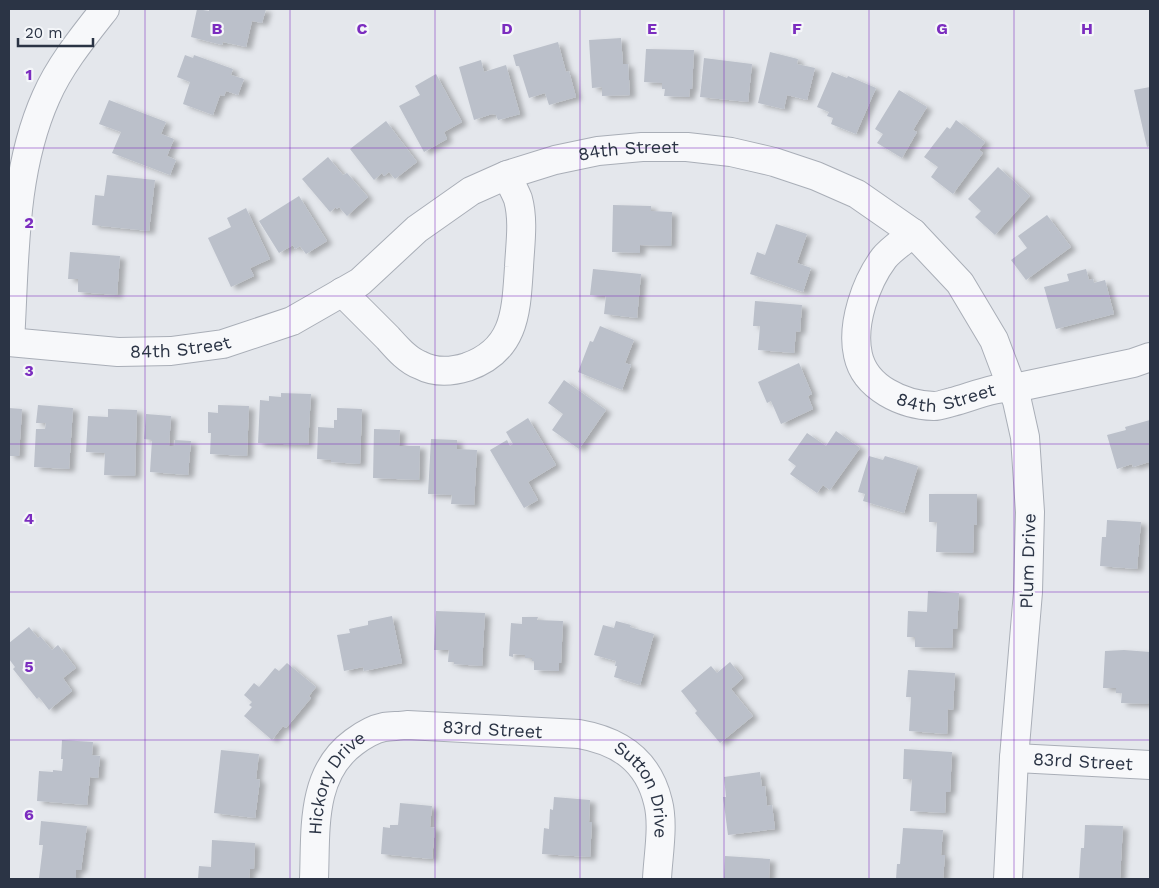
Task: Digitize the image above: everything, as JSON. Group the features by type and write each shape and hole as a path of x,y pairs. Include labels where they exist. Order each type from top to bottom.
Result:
{"street":[{"path":"9,342 17,226 25,159 29,143 46,96 68,57 105,9"},
{"name":"84th Street","path":"9,342 118,352 170,351 223,344 292,321 360,282 417,228 471,191 507,175 555,160 598,151 642,147 687,147 731,152 774,162 816,176 857,194 913,233 960,283 994,340 1011,387 936,406 909,403 887,394 865,372 858,355 857,341 860,310 868,285 885,257 913,233"},
{"path":"342,292 403,354 418,365 436,371 455,371 477,363 496,350 505,339 514,319 517,297 521,218 518,199 507,175"},
{"path":"1011,387 1019,387 1150,357"},
{"name":"Plum Drive","path":"1008,879 1014,758 1028,592 1030,512 1025,437 1017,401 1011,387"},
{"name":"83rd Street","path":"407,725 579,734"},
{"name":"Hickory Drive","path":"314,879 320,789 329,768 343,750 362,736 384,727 407,725"},
{"name":"Sutton Drive","path":"579,734 598,738 619,746 638,762 651,780 659,803 660,824 657,879"},
{"name":"83rd Street","path":"1014,758 1150,766"}],"building":[{"path":"197,9 209,11 209,9 266,9 262,23 252,21 246,47 223,42 222,45 191,37"},
{"path":"621,38 623,64 628,64 630,95 602,96 602,87 592,88 589,40"},
{"path":"558,42 566,72 569,71 576,97 549,105 545,93 529,98 519,66 516,66 513,55"},
{"path":"646,49 694,50 692,89 690,89 689,97 664,96 665,89 662,89 662,83 644,82"},
{"path":"770,52 798,59 797,64 815,68 807,100 787,95 784,109 758,103"},
{"path":"185,55 193,58 194,55 233,69 231,75 244,79 238,95 226,91 224,96 220,95 213,115 183,104 190,82 177,77"},
{"path":"704,58 752,64 748,102 700,97"},
{"path":"481,60 484,72 506,65 520,114 498,120 496,115 492,114 474,120 459,67"},
{"path":"832,72 847,78 848,76 876,88 856,134 831,124 833,118 827,116 829,112 817,107"},
{"path":"436,74 462,122 444,132 447,139 424,152 399,106 420,95 415,86"},
{"path":"1150,87 1150,146 1147,147 1134,90"},
{"path":"899,90 927,107 913,130 917,132 902,158 877,143 883,134 875,129"},
{"path":"109,100 166,122 161,134 174,139 167,156 176,160 170,175 112,153 121,132 99,124"},
{"path":"956,120 985,142 979,150 983,153 953,194 931,177 938,167 924,157 947,127 950,129"},
{"path":"386,121 417,162 395,179 389,172 384,176 382,173 374,180 350,149"},
{"path":"328,157 343,175 347,173 368,197 347,216 339,207 330,212 302,179"},
{"path":"998,167 1030,196 995,235 975,217 981,211 968,199"},
{"path":"107,175 155,180 149,231 92,225 95,195 104,196"},
{"path":"299,196 327,241 306,254 300,246 295,249 293,245 279,253 259,221"},
{"path":"613,205 651,206 651,211 672,212 671,246 640,245 640,253 612,252"},
{"path":"246,208 270,259 250,268 254,276 231,287 208,238 231,227 227,218"},
{"path":"1047,215 1071,247 1026,280 1011,260 1027,248 1018,236"},
{"path":"776,224 807,234 797,263 811,268 803,292 750,274 757,252 765,255"},
{"path":"70,252 120,256 117,295 78,292 78,279 68,279"},
{"path":"593,269 641,274 637,318 604,314 606,296 590,295"},
{"path":"1086,269 1089,280 1093,279 1094,283 1105,280 1114,314 1056,329 1044,287 1069,281 1067,274"},
{"path":"755,301 802,305 800,332 796,331 794,353 758,350 760,326 753,326"},
{"path":"600,326 634,340 625,363 631,365 622,390 578,372 590,341 593,342"},
{"path":"799,363 812,394 808,396 813,409 781,424 771,401 767,403 758,382"},
{"path":"564,380 606,410 579,449 552,430 563,414 548,403"},
{"path":"281,393 311,394 308,445 258,443 260,400 269,401 269,396 281,397"},
{"path":"38,405 73,408 69,469 34,467 36,429 45,429 46,423 36,423"},
{"path":"218,405 249,406 247,456 210,454 211,433 208,433 208,412 218,413"},
{"path":"9,408 22,409 19,456 9,456"},
{"path":"337,408 362,409 360,464 317,459 318,427 334,428 334,420 337,420"},
{"path":"108,409 137,410 135,476 104,475 105,453 86,452 88,416 108,417"},
{"path":"146,414 171,416 169,446 174,446 175,440 191,441 188,475 150,472 152,440 144,439"},
{"path":"528,418 556,465 528,482 538,500 524,508 490,450 507,440 510,446 513,444 506,432"},
{"path":"1150,420 1150,466 1149,462 1133,467 1132,464 1117,469 1107,435 1126,430 1125,427"},
{"path":"374,429 400,430 399,446 420,446 419,480 373,478"},
{"path":"836,431 860,448 830,490 823,485 817,493 790,474 796,466 788,460 807,433 826,446"},
{"path":"431,439 457,440 457,449 477,450 474,505 451,504 452,495 428,494"},
{"path":"869,456 883,460 885,456 918,466 904,513 863,501 865,494 858,492"},
{"path":"929,494 977,494 977,525 974,524 973,553 936,552 937,522 929,522"},
{"path":"1107,520 1141,522 1137,569 1100,566 1102,537 1106,537"},
{"path":"928,591 959,593 957,629 953,629 952,648 915,647 915,637 907,637 908,611 927,612"},
{"path":"436,611 485,613 482,666 448,662 449,650 434,650"},
{"path":"392,616 402,663 364,671 363,667 344,671 337,635 350,633 349,629 368,625 368,621"},
{"path":"522,617 538,617 537,620 563,621 559,671 534,670 532,658 525,658 525,655 513,654 513,657 509,656 511,623 522,624"},
{"path":"616,621 654,634 640,685 614,677 617,666 615,666 616,661 594,655 603,625 614,628"},
{"path":"29,627 52,650 58,645 76,668 63,678 72,691 49,710 39,697 37,699 13,669 15,667 9,659 9,643"},
{"path":"1105,651 1150,652 1148,704 1121,703 1122,693 1116,693 1116,688 1103,688"},
{"path":"730,662 743,678 731,689 753,716 720,743 695,713 697,711 681,691 711,666 717,673"},
{"path":"287,663 316,687 309,696 311,698 286,728 283,726 272,740 244,716 252,707 249,705 252,702 244,695 254,683 259,687 275,668 279,671"},
{"path":"908,670 955,673 953,710 948,709 947,734 909,731 911,697 906,697"},
{"path":"62,740 93,742 92,755 100,756 98,778 90,777 87,805 37,801 39,771 62,771"},
{"path":"904,749 952,752 950,792 946,792 945,813 910,811 912,779 903,779"},
{"path":"221,750 259,754 256,779 260,780 255,818 214,813"},
{"path":"760,772 762,787 765,786 767,806 772,805 775,829 728,835 723,797 726,797 724,777"},
{"path":"554,797 590,800 589,822 592,822 590,857 542,854 544,828 549,829 550,809 553,810"},
{"path":"400,803 432,806 430,827 435,828 432,859 381,854 383,827 390,828 390,825 398,825"},
{"path":"41,821 87,826 81,870 76,870 76,879 39,878 43,845 39,845"},
{"path":"1085,825 1123,826 1120,879 1079,879 1081,848 1084,848"},
{"path":"903,828 943,830 941,855 945,855 943,879 896,879 897,864 900,864"},
{"path":"212,840 255,843 254,869 250,869 249,879 198,879 199,866 211,867"},
{"path":"725,856 770,859 769,879 724,879"}]}
